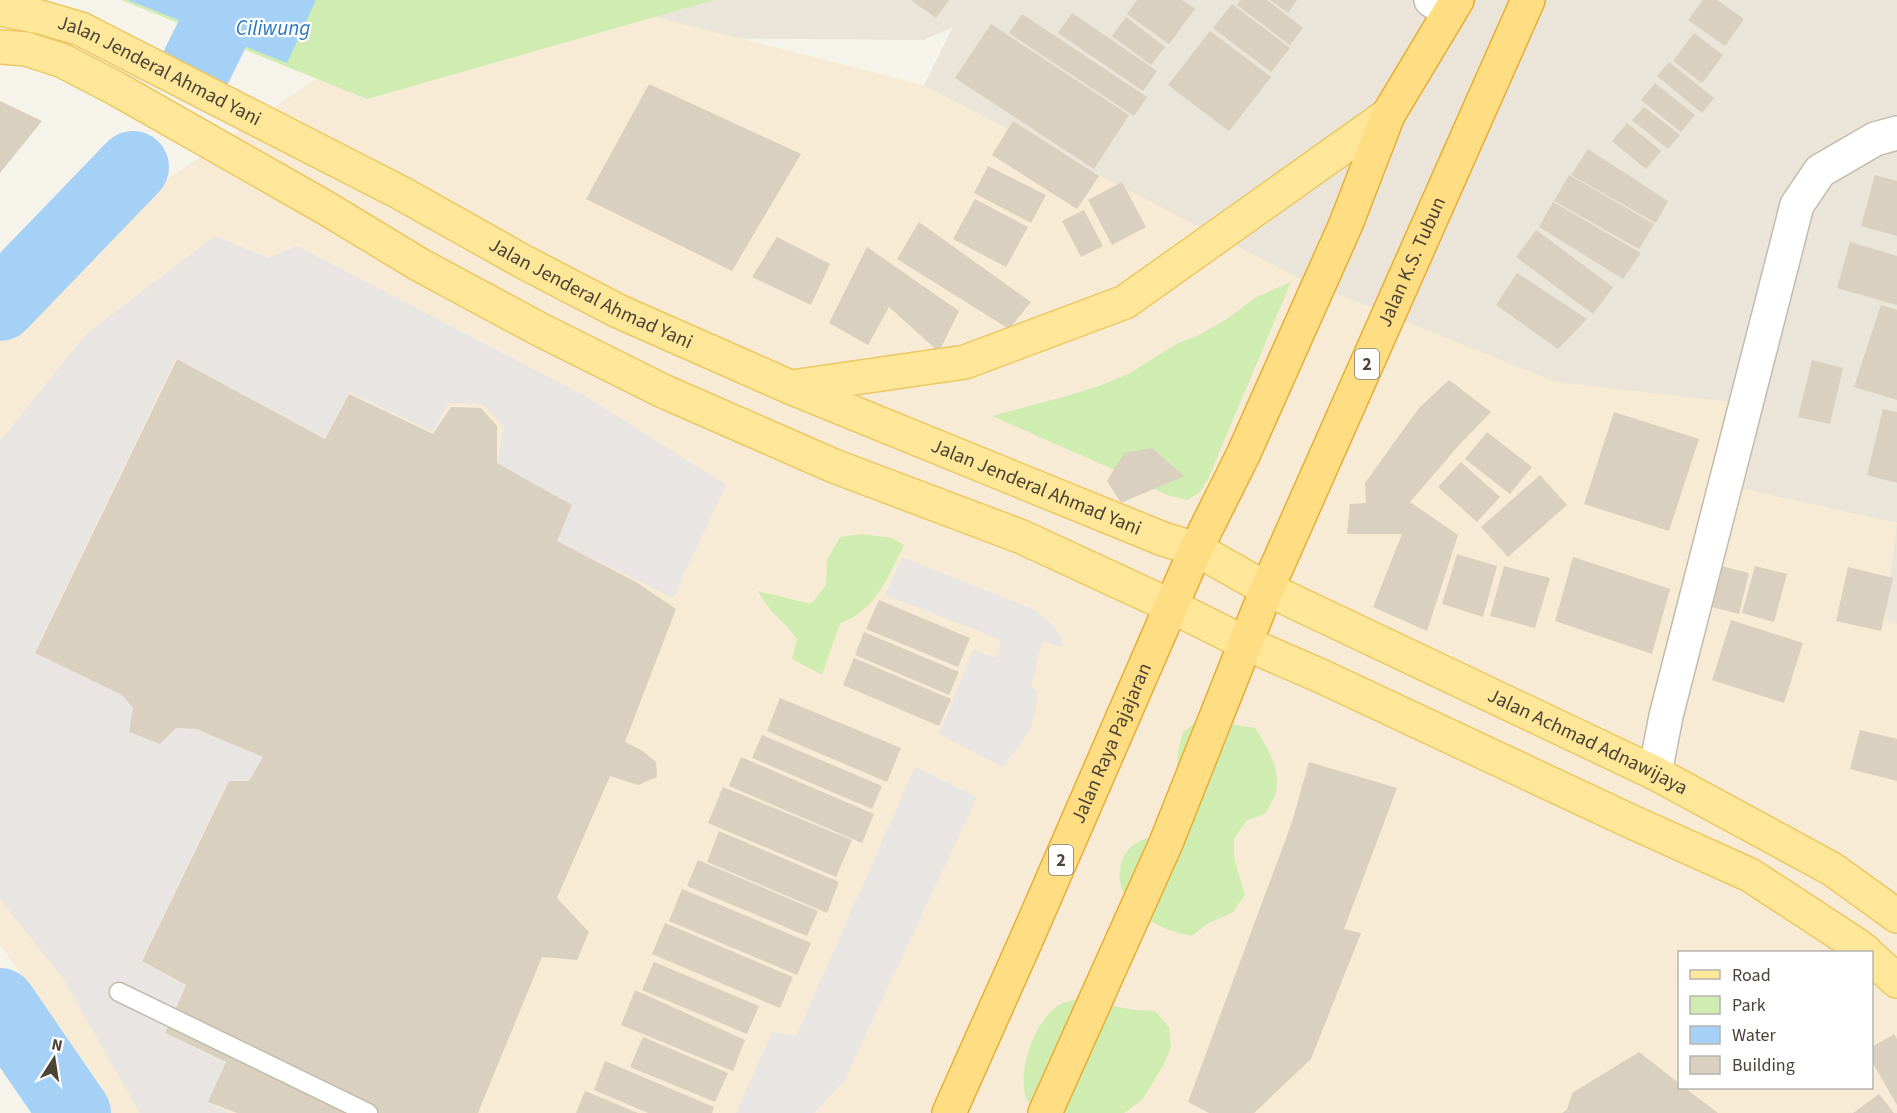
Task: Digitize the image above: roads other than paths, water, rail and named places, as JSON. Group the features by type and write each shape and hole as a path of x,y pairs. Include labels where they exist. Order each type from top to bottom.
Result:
{"highway":[{"name":"Jalan K.S. Tubun","path":"1267,589 1528,0"},
{"name":"2","path":"1171,606 1196,549 1243,455 1346,224 1388,115 1446,4"},
{"name":"2","path":"1045,1113 1166,843 1267,589"},
{"name":"Jalan Raya Pajajaran","path":"949,1113 1171,606"}],"main road":[{"name":"Jalan Jenderal Ahmad Yani","path":"0,9 40,17 81,29 401,193 522,261 618,311 790,387 1163,539 1196,549 1267,589"},
{"name":"Jalan Jenderal Ahmad Yani","path":"0,47 26,50 63,61 117,89 262,171 420,265 538,329 663,391 834,466 1022,537 1247,644"},
{"path":"790,387 965,362 1125,302 1388,115"},
{"name":"Jalan Achmad Adnawijaya","path":"1267,589 1655,773 1832,869 1897,916"},
{"path":"1247,644 1749,874 1865,951"},
{"path":"1873,959 1897,981"}],"street":[{"path":"1655,773 1666,716 1797,205 1820,171 1875,139 1897,133"}],"lane":[{"path":"119,992 368,1113"}],"water":[{"name":"Ciliwung","path":"128,0 316,0 287,63"}],"waterway":[{"name":"Ciliwung","path":"197,65 229,0"},
{"name":"Ciliwung","path":"0,305 133,167"},
{"name":"Ciliwung","path":"0,1004 75,1113"}]}
